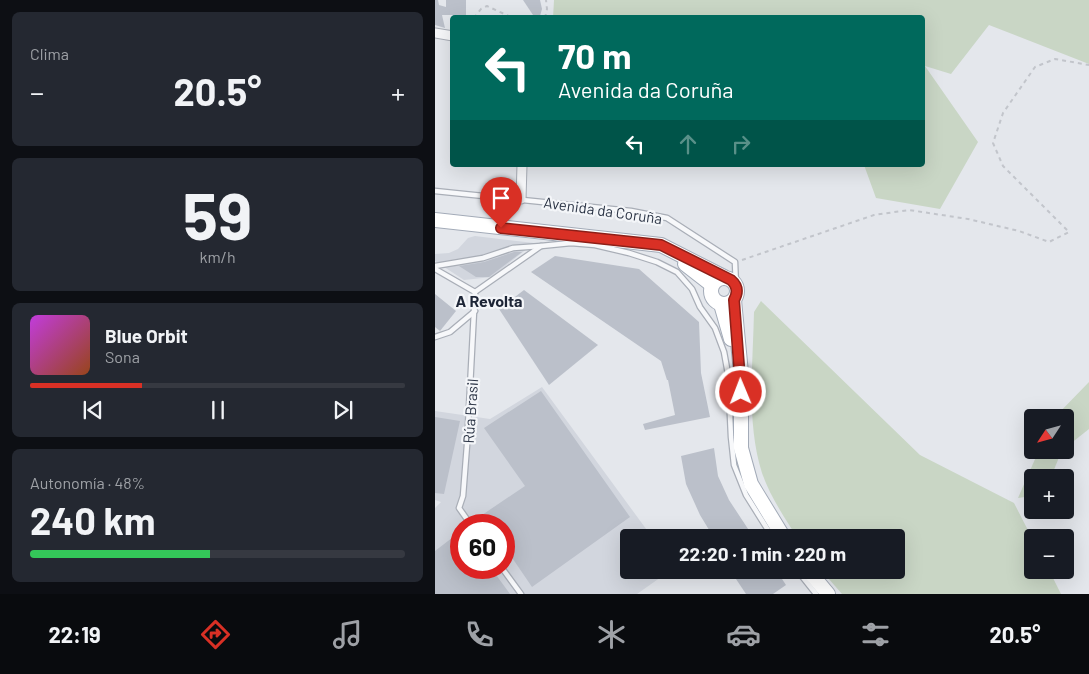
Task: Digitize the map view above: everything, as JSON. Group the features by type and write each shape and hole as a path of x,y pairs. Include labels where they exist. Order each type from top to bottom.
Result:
{"main road":[{"name":"Avenida da Coruña","path":"435,220 654,244 731,280 730,297"},
{"name":"Avenida da Coruña","path":"654,244 712,285"},
{"path":"724,278 718,279 712,285 711,295 730,297 741,373 741,448 751,484 778,529"},
{"path":"816,579 828,594"}],"street":[{"path":"435,33 450,36"},
{"path":"521,199 522,167"}],"lane":[{"name":"Avenida da Coruña","path":"435,191 631,210 667,218 735,262"},
{"name":"Avenida da Coruña","path":"571,242 595,245 657,262 677,272 692,289 700,307 715,328 724,352 728,374 734,465 746,495 767,529"},
{"name":"Avenida da Coruña","path":"475,292 541,246 571,242 654,244"},
{"path":"435,267 483,258 513,248 541,246"},
{"path":"730,297 735,262"},
{"path":"435,267 475,292"},
{"name":"Rúa Brasil","path":"463,514 459,508 463,496 467,445 475,292"},
{"path":"435,337 450,332 475,311"},
{"path":"510,579 521,594"},
{"path":"804,579 816,594"}],"path":[{"path":"546,0 546,15"},
{"path":"476,15 481,9 487,6 506,15"},
{"path":"735,262 874,215 909,210 968,219 1019,231 1049,242 1069,232 1003,166 993,144 1003,113 1035,67 1055,59 1089,65"}],"shaded area":[{"path":"475,236 534,243 492,277 464,280 435,261 435,254 449,253 458,249 468,238"},
{"path":"542,387 646,529 620,529 620,579 658,579 637,594 435,594 435,508 441,502 435,500 435,411 490,419"}],"green space":[{"path":"554,0 1089,0 1089,64 989,25 951,74 925,66 925,15 553,15"},
{"path":"925,66 978,142 940,209 876,198 865,167 925,167"},
{"path":"761,301 920,455 1014,503 1027,529 1024,529 1024,579 1054,579 1061,594 842,594 829,579 905,579 905,529 792,529 769,490 757,454 752,414 754,312"},
{"path":"1089,382 1089,429 1074,441 1074,409 1063,409"},
{"path":"1035,459 1058,459 1054,469 1031,469"},
{"path":"1024,484 1024,497 1018,498"}],"building":[{"path":"435,0 438,0 439,5 446,7 446,0 466,0 466,15 442,15 445,28 435,25"},
{"path":"523,0 540,0 542,9 540,15 533,15"},
{"path":"514,252 522,252 489,277 476,277 459,266 484,262"},
{"path":"555,256 639,269 699,322 701,373 710,417 645,430 643,424 675,415 668,380 661,361 531,272"},
{"path":"524,290 598,345 549,385 499,309"},
{"path":"435,294 456,311 440,331 435,327"},
{"path":"541,391 630,517 532,587 515,562 515,514 483,514 525,486 484,428"},
{"path":"435,417 460,421 444,494 435,493"},
{"path":"714,448 718,476 729,500 748,529 709,529 686,484 681,456"},
{"path":"450,539 450,579 499,579 510,594 435,594 435,551"},
{"path":"736,579 782,579 786,585 773,594 746,594"}],"district":[{"name":"A Revolta","path":"489,300"}],"route":[{"path":"501,228 661,245 734,282 737,292 734,300 741,392"}]}
